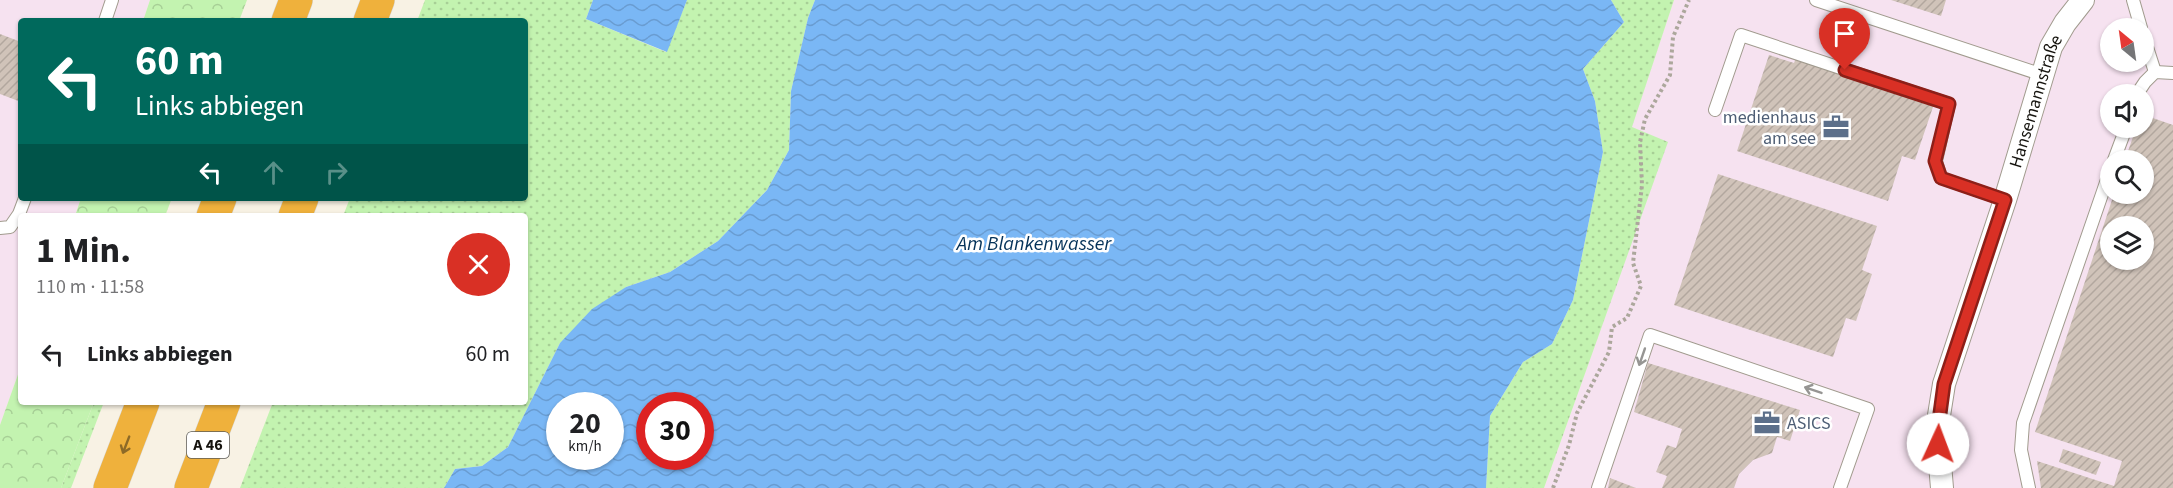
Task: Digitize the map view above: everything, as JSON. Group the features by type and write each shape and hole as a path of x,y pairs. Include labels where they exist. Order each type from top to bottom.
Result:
{"highway":[{"path":"289,18 296,0"},
{"path":"371,18 378,0"},
{"path":"110,488 142,405"},
{"name":"A 46","path":"191,488 223,405"}],"street":[{"name":"Hansemannstraße","path":"1942,488 1938,428 1944,384 2005,200 2051,47 2065,23 2083,0"}],"lane":[{"path":"106,18 112,0"},
{"path":"1816,0 2043,75"},
{"path":"2133,0 2138,18"},
{"path":"1715,110 1741,36 1949,104 1935,161 1941,178 2005,200"},
{"path":"2144,84 2155,72 2173,73"},
{"path":"2029,488 2021,450 2023,423 2100,200"},
{"path":"0,228 10,227 18,215"},
{"path":"1598,488 1650,335 1868,409 1840,488"}],"path":[{"path":"1553,488 1569,445 1577,413 1609,352 1612,327 1627,318 1641,286 1633,263 1642,185 1640,142 1645,119 1670,75 1672,37 1689,0"}],"shaded area":[{"path":"0,0 150,0 144,18 18,18 18,201 80,201 76,213 18,213 18,374 0,425"},
{"path":"1674,0 2173,0 2173,488 1544,488 1667,143 1631,128"}],"green space":[{"path":"150,0 247,0 240,18 144,18"},
{"path":"425,0 593,0 586,19 666,52 687,0 815,0 808,18 791,91 789,150 767,190 718,241 670,272 626,287 560,343 508,447 482,466 455,469 444,488 240,488 272,405 528,405 528,213 344,213 349,201 528,201 528,18 418,18"},
{"path":"1611,0 1674,0 1632,127 1668,142 1544,488 1486,488 1490,416 1523,362 1552,344 1573,300 1603,152 1595,101 1583,69 1624,22"},
{"path":"80,201 171,201 166,213 76,213"},
{"path":"18,374 18,405 93,405 61,488 0,488 0,425"},
{"path":"93,405 103,405 71,488 61,488"}],"water":[{"path":"593,0 687,0 667,52 586,19"},
{"name":"Am Blankenwasser","path":"815,0 1611,0 1624,22 1583,69 1595,101 1603,152 1573,300 1552,344 1523,362 1490,416 1486,488 444,488 455,469 482,466 508,447 560,343 592,309 626,287 670,272 718,241 767,190 789,150 791,91 808,18"}],"building":[{"path":"1891,0 1946,0 1941,16"},
{"path":"0,34 18,41 18,101 0,94"},
{"name":"medienhaus am see","path":"1769,55 1794,63 1796,58 1934,104 1915,160 1902,156 1888,201 1737,151"},
{"path":"2154,118 2173,125 2173,488 2041,488 2037,461 2114,486 2122,461 2035,432 2100,236 2100,270 2154,270 2154,216 2107,216 2111,204 2154,204 2154,150 2128,150 2133,138 2154,138"},
{"path":"1718,174 1877,226 1862,270 1872,274 1856,321 1846,318 1833,357 1674,305"},
{"path":"1648,363 1800,410 1790,441 1777,437 1772,453 1753,460 1739,474 1734,488 1662,488 1667,476 1656,472 1667,445 1676,448 1682,429 1634,412"},
{"path":"2063,449 2101,462 2096,475 2059,462"},
{"path":"1610,478 1636,488 1608,488"}],"place":[{"name":"medienhaus am see","path":"1836,127"},
{"name":"ASICS","path":"1767,423"}],"route":[{"path":"1845,70 1949,104 1935,161 1941,178 2005,200 1944,384 1938,444"}]}
